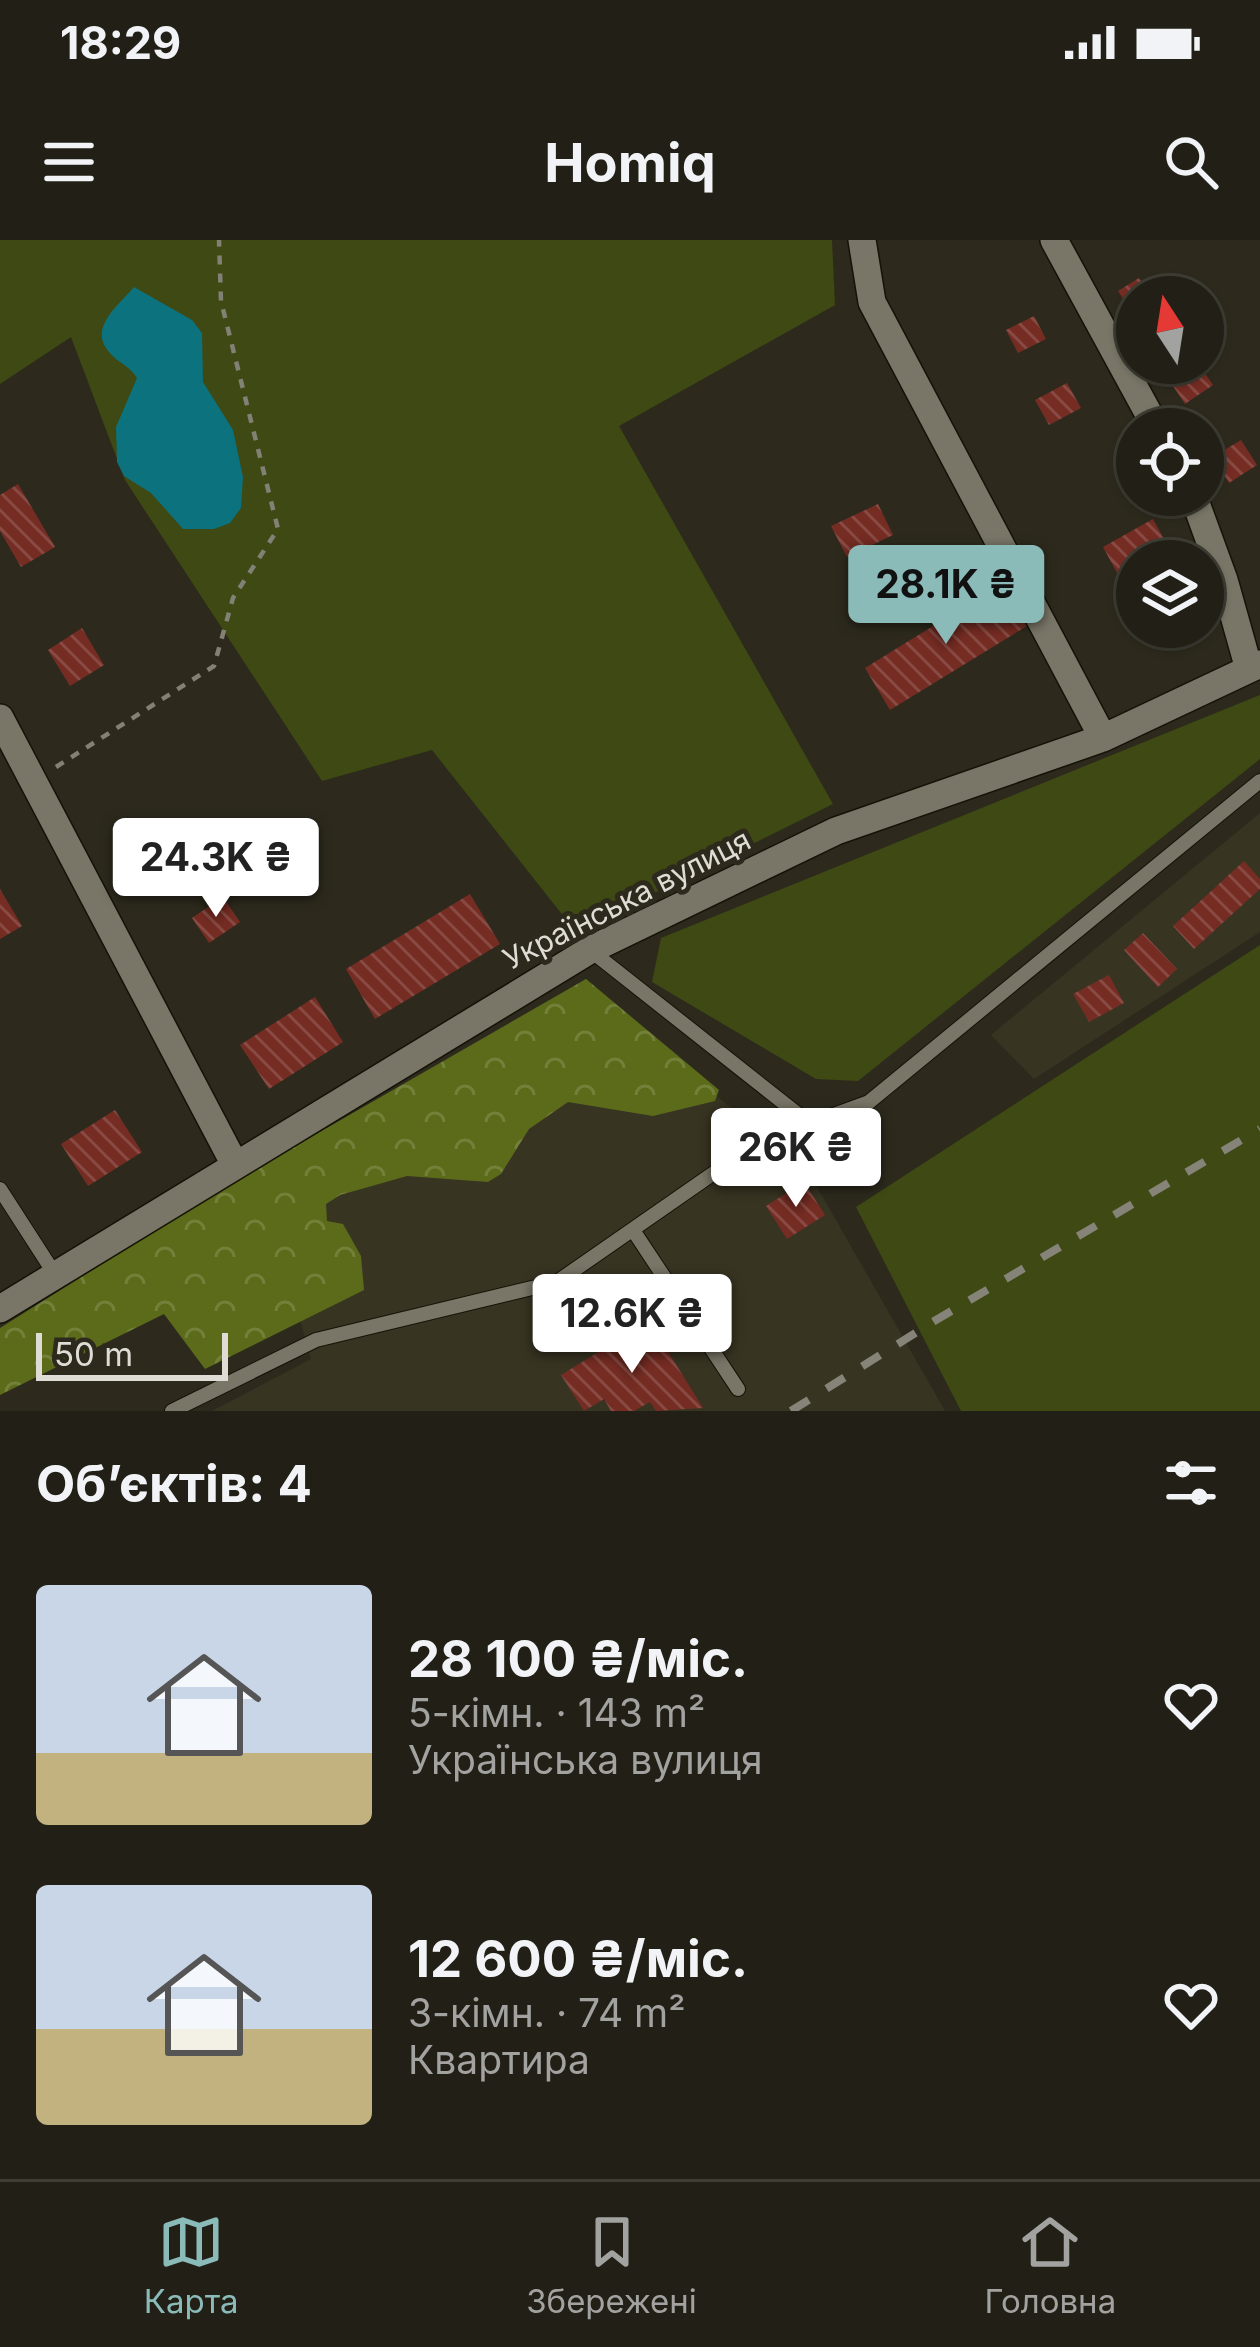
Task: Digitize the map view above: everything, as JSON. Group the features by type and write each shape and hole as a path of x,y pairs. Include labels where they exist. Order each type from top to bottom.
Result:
{"street":[{"path":"862,240 872,302 1103,738"},
{"path":"1054,240 1146,408"},
{"path":"1200,516 1255,666"},
{"name":"Українська вулиця","path":"0,1309 590,950 836,831 1103,738 1255,666"},
{"path":"0,718 234,1163"}],"lane":[{"path":"172,1411 316,1340 557,1282 757,1143 868,1102 1260,781"},
{"path":"590,950 809,1123"},
{"path":"0,1189 56,1276"},
{"path":"633,1230 738,1389"}],"path":[{"path":"33,781 214,666 232,598 278,530 221,301 219,240"}],"shaded area":[{"path":"1260,813 1260,932 1034,1079 991,1035"},
{"path":"585,992 805,1166 945,1411 212,1411 311,1359 263,1187"}],"green space":[{"path":"0,240 832,240 835,305 619,426 833,804 576,932 432,750 322,781 125,480 71,337 0,384"},
{"path":"1260,695 1260,759 858,1081 816,1079 652,982 661,938"},
{"path":"1260,945 1260,1411 961,1411 856,1207"},
{"path":"586,979 719,1090 715,1101 653,1116 568,1102 529,1129 501,1174 488,1182 407,1176 340,1195 326,1204 327,1221 343,1224 361,1256 364,1290 205,1369 164,1314 0,1395 0,1328 231,1183"}],"water":[{"path":"134,287 192,320 202,333 203,382 233,430 243,477 241,508 230,523 214,529 183,529 151,493 124,476 117,462 116,427 137,378 109,352 102,334 108,318"}],"building":[{"path":"1034,316 1046,339 1018,353 1006,330"},
{"path":"1067,383 1081,408 1049,425 1035,400"},
{"path":"1172,384 1212,384 1213,385 1185,404"},
{"path":"1241,440 1257,465 1229,483 1224,475 1224,450"},
{"path":"18,484 55,547 21,567 0,531 0,495"},
{"path":"878,504 893,535 847,557 831,526"},
{"path":"1153,519 1164,540 1116,540 1116,571 1103,547"},
{"path":"1001,584 1027,626 890,710 865,668"},
{"path":"82,628 104,665 70,686 48,650"},
{"path":"1244,861 1260,879 1260,889 1194,949 1173,926"},
{"path":"0,889 22,926 0,939"},
{"path":"470,894 500,944 375,1019 346,969"},
{"path":"223,897 240,922 209,943 192,918"},
{"path":"1143,933 1177,969 1158,987 1124,950"},
{"path":"1109,975 1124,1003 1089,1022 1073,994"},
{"path":"315,997 343,1042 269,1089 240,1045"},
{"path":"115,1110 142,1152 88,1186 61,1144"},
{"path":"804,1182 825,1215 787,1239 766,1206"},
{"path":"649,1321 703,1408 656,1411 650,1402 634,1411 611,1411 604,1399 584,1411 561,1375"}],"railway":[{"path":"791,1411 1260,1129"}]}
